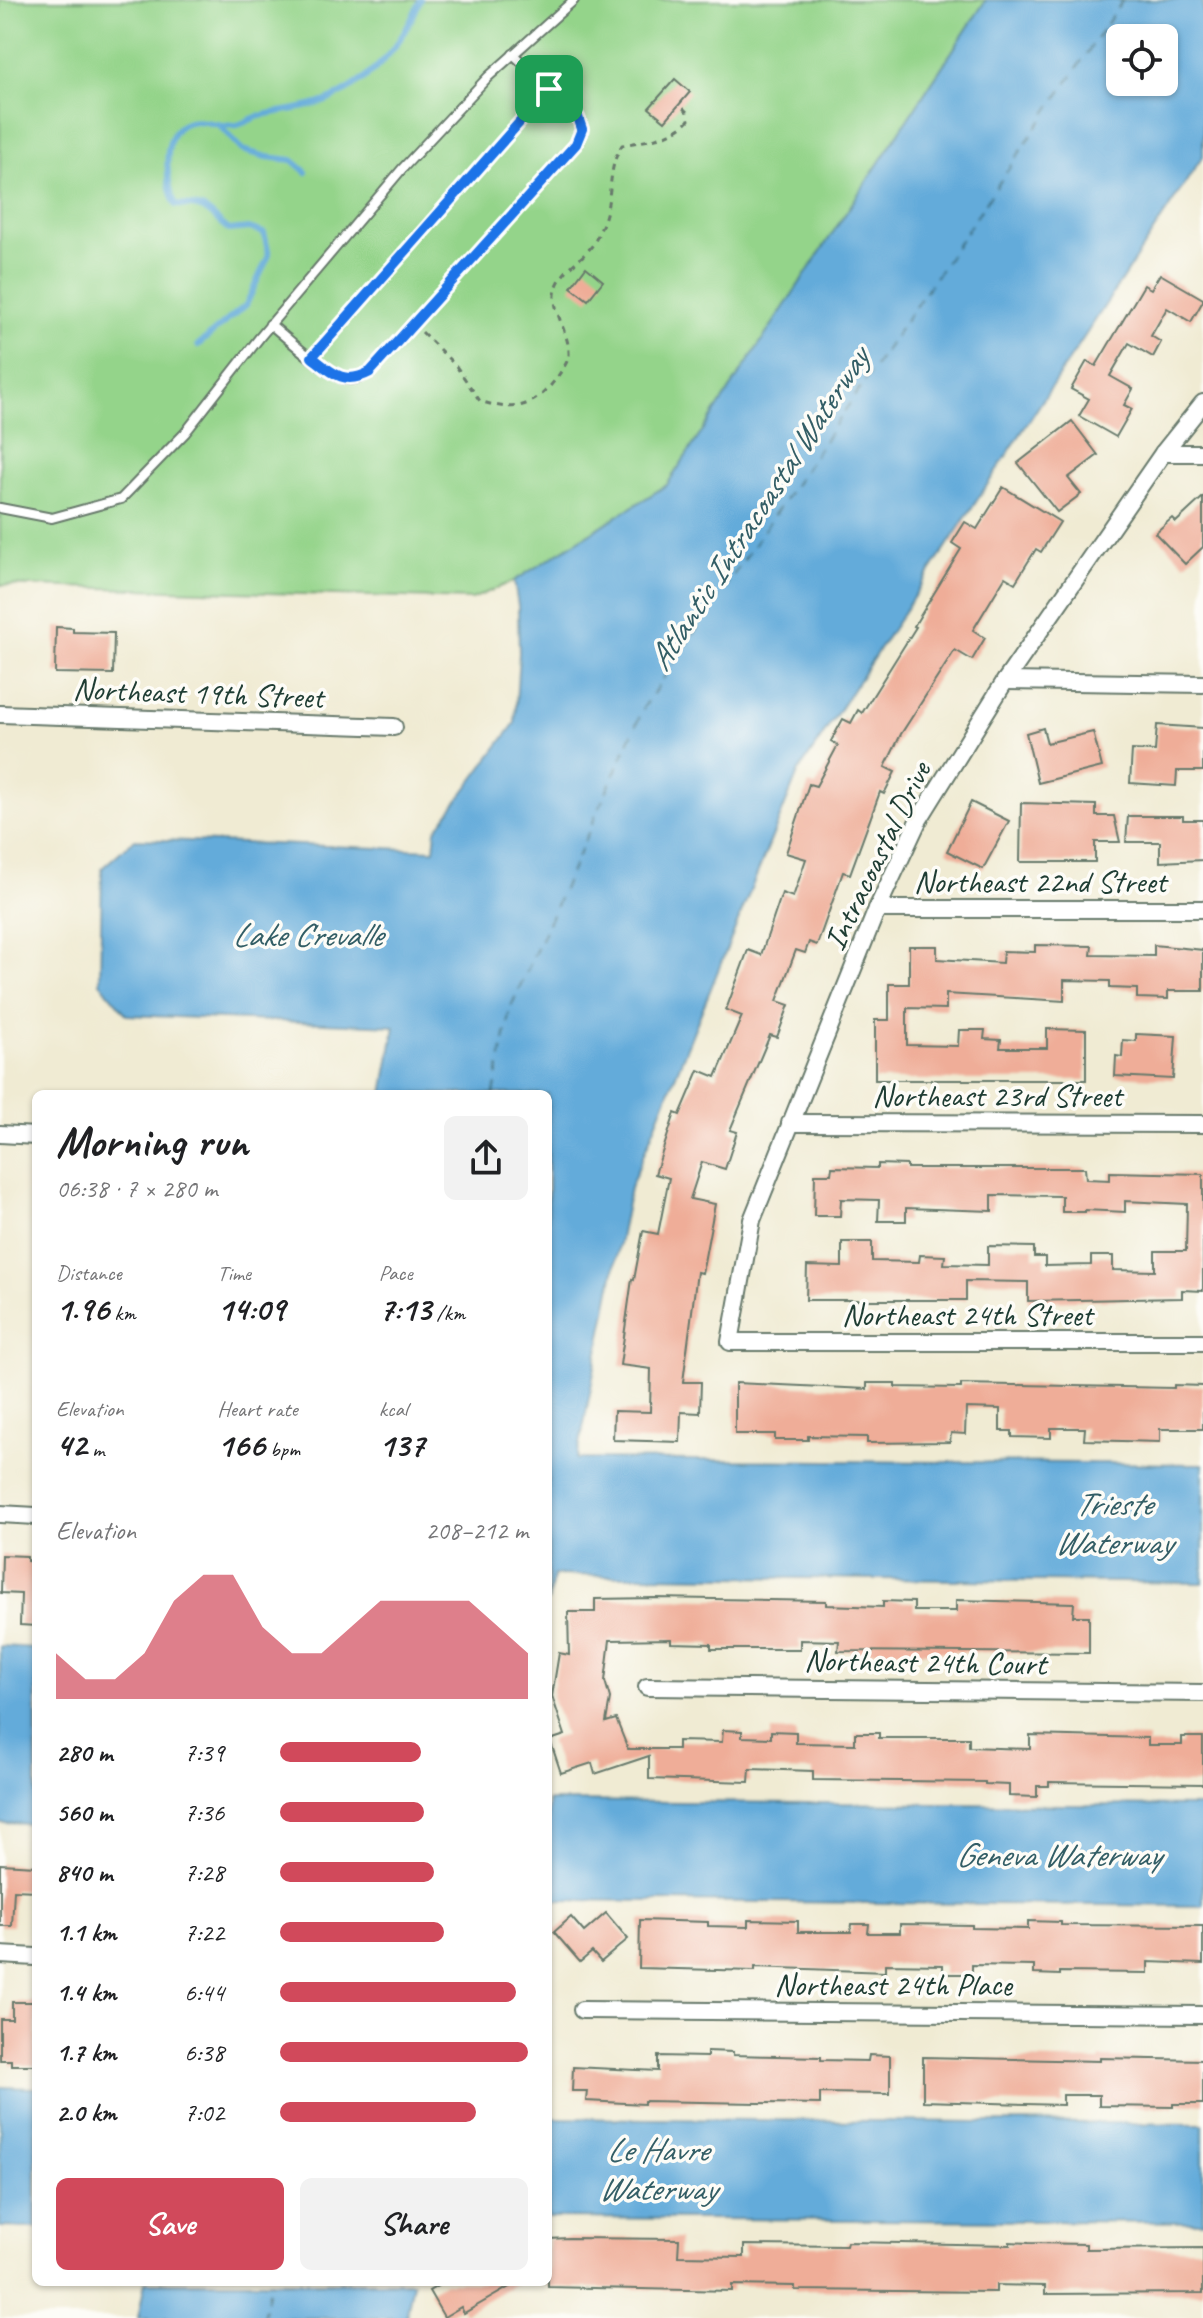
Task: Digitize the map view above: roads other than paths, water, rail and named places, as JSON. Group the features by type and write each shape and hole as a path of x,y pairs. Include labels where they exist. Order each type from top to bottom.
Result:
{"street":[{"name":"Intracoastal Drive","path":"730,1342 752,1220 877,909 918,821 1005,681 1163,453 1203,403"},
{"path":"1163,453 1203,453"},
{"path":"1005,681 1203,684"},
{"name":"Northeast 19th Street","path":"0,714 394,727"},
{"name":"Northeast 22nd Street","path":"877,909 1203,909"},
{"name":"Northeast 23rd Street","path":"790,1123 1203,1124"},
{"path":"0,1134 32,1136"},
{"name":"Northeast 24th Street","path":"730,1342 1203,1342"},
{"path":"0,1514 32,1516"},
{"name":"Northeast 24th Court","path":"647,1687 1203,1693"},
{"path":"0,1955 32,1957"},
{"name":"Northeast 24th Place","path":"582,2010 1203,2015"}],"lane":[{"path":"0,508 52,518 121,499 185,433 270,324 402,169 513,54 574,0"},
{"path":"270,324 344,379 358,379 370,372 576,144 582,129 578,117 513,54"},
{"path":"312,357 549,89"}],"water":[{"path":"986,0 1203,0 1203,156 798,773 630,1188 577,1459 1203,1464 1203,1583 554,1575 552,1584 552,1090 384,1090 395,1026 127,1015 100,983 102,868 135,839 434,850 436,830 515,723 518,606 514,581 667,485"},
{"path":"0,1646 32,1648 32,1824 0,1823"},
{"name":"Geneva Waterway","path":"552,1801 1203,1806 1203,1906 552,1900"},
{"path":"0,2087 32,2088 32,2228 0,2227"},
{"name":"Le Havre Waterway","path":"552,2118 1203,2124 1203,2222 552,2218"},
{"path":"144,2286 412,2286 406,2318 138,2318"}],"waterway":[{"path":"198,345 246,305 269,255 264,233 249,228 229,230 202,208 176,205 167,163 175,131 195,121 237,125 260,116 318,104 342,93 371,73 395,47 420,0"},
{"path":"218,124 242,150 292,160 306,172"}],"water label":[{"name":"Atlantic Intracoastal Waterway","path":"758,509"},
{"name":"Lake Crevalle","path":"307,934"},
{"name":"Trieste Waterway","path":"1113,1522"}]}
